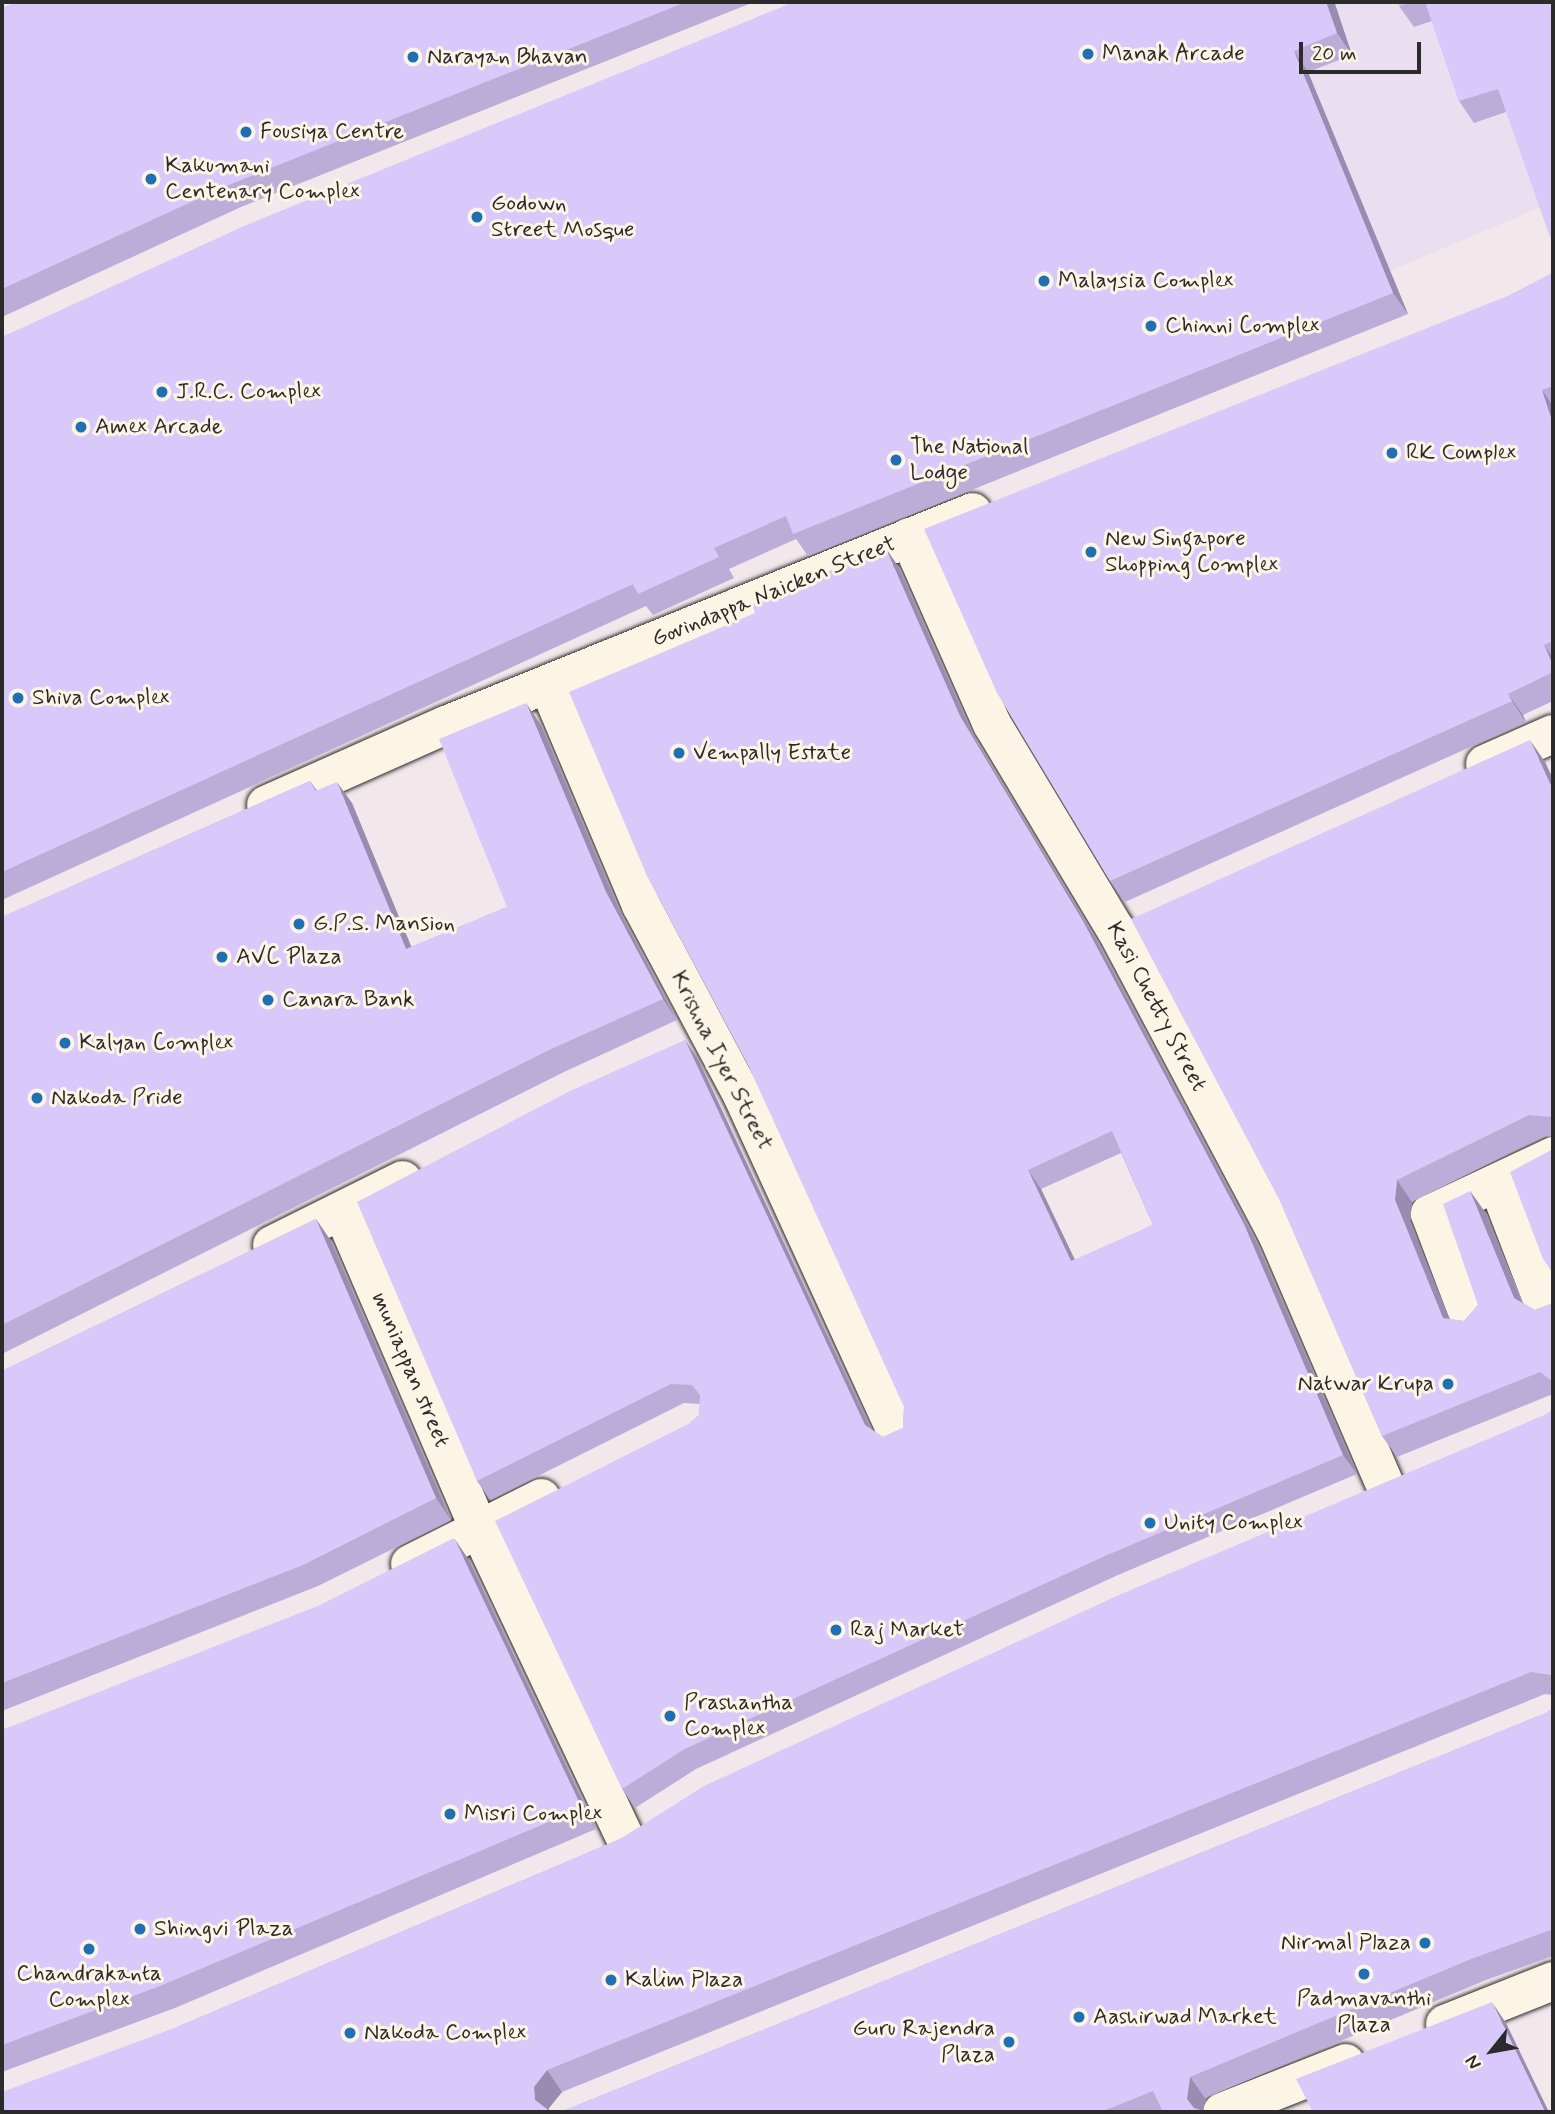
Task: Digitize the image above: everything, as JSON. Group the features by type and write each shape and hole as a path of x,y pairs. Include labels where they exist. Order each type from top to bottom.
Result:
{"street":[{"name":"Govindappa Naicken Street","path":"230,820 548,685 1012,496"},
{"name":"Kasi Chetty Street","path":"909,537 992,724 1116,930 1278,1234 1385,1485"},
{"name":"Krishna Iyer Street","path":"548,685 641,905 743,1097 898,1435"},
{"path":"1453,779 1553,734"},
{"path":"1116,930 1153,913"},
{"path":"671,1048 707,1031"},
{"path":"1472,1322 1430,1214 1553,1156"},
{"path":"241,1260 436,1162"},
{"path":"1497,1183 1543,1302 1549,1299 1553,1310"},
{"name":"muniappan street","path":"342,1211 479,1529 626,1840"},
{"path":"1349,1501 1424,1469"},
{"path":"374,1583 575,1482"},
{"path":"588,1856 626,1840 661,1818"},
{"path":"1222,2112 1398,2043 1552,1987"}],"shaded area":[{"path":"964,2 1553,2 1553,202 1109,390"}],"building":[{"path":"19,2 686,2 226,186 2,289 2,8"},
{"path":"794,2 1326,2 1337,33 1294,51 1393,293 793,534 786,516 714,548 719,557 638,594 633,584 2,872 2,337 244,226"},
{"path":"1425,2 1553,2 1553,243 1498,89 1459,101"},
{"path":"1553,273 1553,386 1542,390 1553,424 1553,641 1544,645 1553,665 1553,672 1508,694 1512,701 1110,881 997,693 924,529 1510,295"},
{"path":"885,547 960,716 1083,921 1244,1224 1343,1455 1105,1556 732,1727 683,1750 622,1789 495,1521 690,1423 699,1415 700,1395 692,1385 671,1384 477,1481 357,1202 570,1091 685,1040 865,1425 883,1437 903,1428 904,1407 749,1067 647,876 569,692 755,613 752,604","holes":["1112,1131 1153,1225 1071,1261 1028,1170"]},
{"path":"526,703 606,892 663,999 549,1050 2,1325 2,917 310,781 315,791 337,782 406,949 507,907 439,739"},
{"path":"1530,740 1553,790 1553,1122 1551,1117 1529,1115 1397,1180 1395,1200 1443,1318 1464,1321 1478,1305 1443,1204 1470,1191 1514,1298 1535,1310 1553,1303 1553,1382 1540,1372 1382,1436 1281,1203 1131,919"},
{"path":"1553,1149 1553,1273 1543,1259 1510,1172"},
{"path":"316,1219 436,1498 303,1565 2,1683 2,1371"},
{"path":"1553,1409 1553,1678 1551,1675 1531,1672 547,2070 534,2087 535,2100 551,2112 2,2112 2,2092 177,2027 620,1839 704,1786 1121,1594 1547,1414"},
{"path":"454,1538 582,1808 160,1986 2,2045 2,1730 320,1605"},
{"path":"1553,1708 1553,1929 1471,1959 1190,2077 1187,2099 1194,2108 1207,2112 1163,2112 1153,2091 1101,2112 551,2112 563,2111"},
{"path":"1492,2002 1545,2112 1313,2112 1296,2079"}],"place":[{"name":"Manak Arcade","path":"1088,54"},
{"name":"Narayan Bhavan","path":"413,57"},
{"name":"Fousiya Centre","path":"246,132"},
{"name":"Kakumani Centenary Complex","path":"151,179"},
{"name":"Godown Street Mosque","path":"477,217"},
{"name":"Malaysia Complex","path":"1044,281"},
{"name":"Chinni Complex","path":"1151,326"},
{"name":"J.R.C. Complex","path":"162,392"},
{"name":"Amex Arcade","path":"81,427"},
{"name":"RK Complex","path":"1392,453"},
{"name":"The National Lodge","path":"896,460"},
{"name":"New Singapore Shopping Complex","path":"1091,552"},
{"name":"Shiva Complex","path":"18,698"},
{"name":"Vempally Estate","path":"679,753"},
{"name":"G.P.S. Mansion","path":"299,924"},
{"name":"AVC Plaza","path":"222,957"},
{"name":"Canara Bank","path":"268,1000"},
{"name":"Kalyan Complex","path":"65,1043"},
{"name":"Nakoda Pride","path":"37,1098"},
{"name":"Natwar Krupa","path":"1448,1384"},
{"name":"Unity Complex","path":"1150,1523"},
{"name":"Raj Market","path":"836,1630"},
{"name":"Prashantha Complex","path":"670,1716"},
{"name":"Misri Complex","path":"450,1814"},
{"name":"Shingvi Plaza","path":"140,1929"},
{"name":"Nirmal Plaza","path":"1425,1943"},
{"name":"Chandrakanta Complex","path":"89,1949"},
{"name":"Padmavanthi Plaza","path":"1364,1974"},
{"name":"Kalim Plaza","path":"611,1980"},
{"name":"Aashirwad Market","path":"1079,2017"},
{"name":"Nakoda Complex","path":"350,2033"},
{"name":"Guru Rajendra Plaza","path":"1009,2042"}]}
